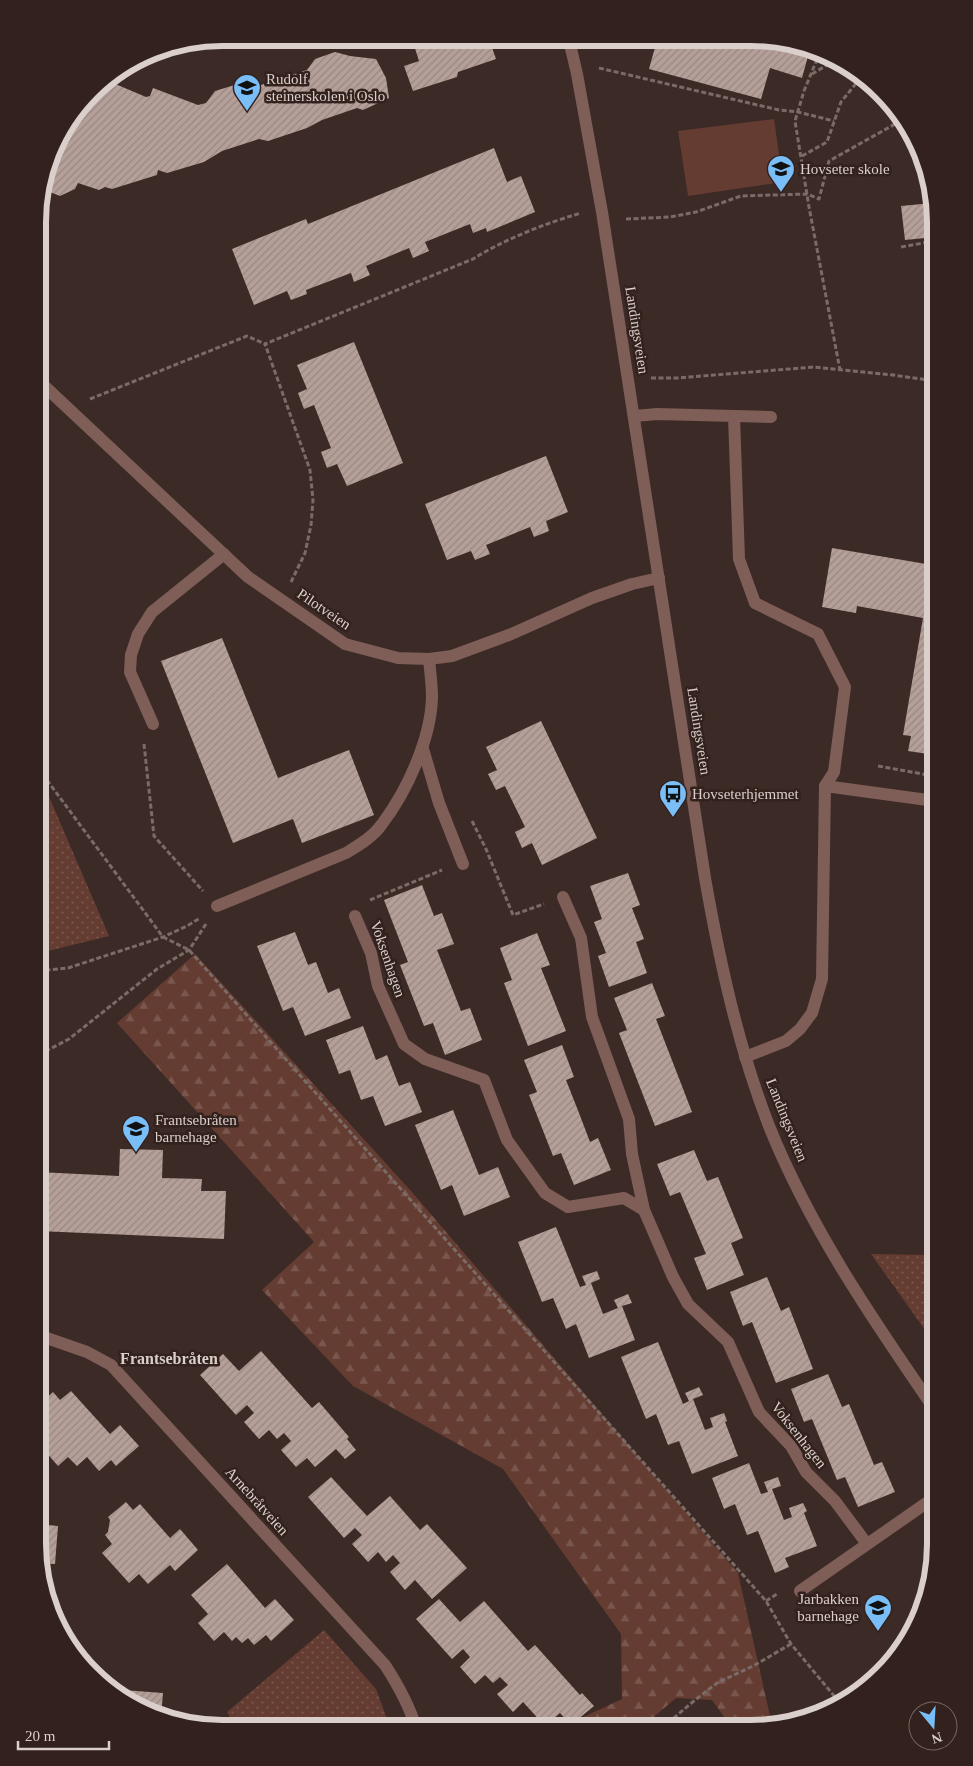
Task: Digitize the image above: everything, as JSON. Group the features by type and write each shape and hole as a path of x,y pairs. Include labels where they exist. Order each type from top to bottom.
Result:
{"street":[{"name":"Landingsveien","path":"570,46 596,175 715,933 734,1018 745,1057 770,1129 803,1198 822,1235 866,1309 926,1397"},
{"name":"Pilotveien","path":"46,388 248,577 345,644 398,658 429,659 452,656 477,648 592,598 632,584 659,578"},
{"path":"634,416 656,414 772,417"},
{"path":"734,416 739,559 755,603 818,634 845,688 834,772 825,786 822,979 812,1013 800,1029 786,1041 745,1057"},
{"path":"152,724 130,672 131,655 138,634 152,612 224,554"},
{"path":"217,906 346,853 365,841 382,825 400,795 423,749 428,731 432,697 429,659"},
{"path":"423,749 439,803 463,864"},
{"path":"825,786 927,800"},
{"name":"Voksenhagen","path":"563,897 581,938 592,1017 629,1119 632,1154 644,1210 673,1277 688,1304 728,1342 759,1412 790,1446 806,1472 835,1501 867,1544"},
{"name":"Voksenhagen","path":"355,916 371,953 378,986 404,1044 426,1059 484,1080 507,1140 545,1193 568,1206 624,1198 644,1210"},
{"name":"Arnebråtveien","path":"46,1338 87,1352 111,1365 385,1665 402,1691 414,1720"},
{"path":"800,1591 926,1503"}],"path":[{"path":"817,60 795,121 840,370"},
{"path":"811,74 829,64"},
{"path":"599,68 834,121"},
{"path":"802,156 827,142 842,102 857,82"},
{"path":"626,219 670,217 696,212 741,196 807,194 819,199 828,161 896,123"},
{"path":"67,408 247,336 265,344 472,259 549,224 582,213"},
{"path":"901,247 927,243"},
{"path":"265,344 310,470 313,500 311,525 305,553 281,600"},
{"path":"651,378 677,378 814,367 927,380"},
{"path":"152,724 144,745 154,836 217,906"},
{"path":"878,766 927,775"},
{"path":"46,779 163,936 189,950 766,1601 791,1644 836,1698"},
{"path":"471,819 486,848 513,915 563,897"},
{"path":"388,893 445,868"},
{"path":"46,970 68,968 163,936 187,926 217,906"},
{"path":"46,1051 69,1039 157,969 189,950 217,906"},
{"path":"766,1601 777,1594"},
{"path":"671,1720 717,1683 753,1666 791,1644"}],"green space":[{"path":"774,119 783,182 688,196 678,131"},
{"path":"46,790 109,936 46,952"},
{"path":"195,954 411,1191 738,1573 770,1718 726,1720 712,1700 676,1698 650,1720 577,1720 622,1699 621,1634 503,1469 353,1386 262,1290 314,1242 117,1023"},
{"path":"871,1254 926,1255 926,1332"},
{"path":"324,1630 376,1689 387,1720 232,1720 227,1712"}],"building":[{"path":"492,46 496,59 458,72 457,77 413,91 404,66 419,61 414,47"},
{"path":"655,46 751,46 774,48 808,56 802,78 770,68 761,99 649,69"},
{"path":"335,52 376,59 386,78 389,98 363,110 357,108 268,141 259,139 222,151 204,162 167,173 158,170 157,175 112,189 105,187 99,190 78,183 75,189 60,196 49,192 52,177 64,144 70,134 90,106 114,84 146,97 150,96 153,88 198,105 206,103 215,91 238,84 252,88 307,70 315,59"},
{"path":"494,148 507,182 521,176 535,212 487,232 486,228 473,233 470,224 425,242 429,251 413,258 409,248 366,266 370,275 354,282 351,273 306,290 307,294 291,300 287,291 254,305 232,249 306,219 308,224"},
{"path":"925,204 927,238 905,240 901,206"},
{"path":"354,342 403,463 347,486 337,464 327,468 321,452 331,448 314,405 304,409 298,393 307,389 297,365"},
{"path":"546,456 568,512 546,521 549,531 534,537 530,527 486,545 490,554 475,560 471,551 447,560 425,504"},
{"path":"832,548 927,564 927,754 908,751 911,736 903,735 923,618 857,606 856,613 822,607"},
{"path":"222,638 278,778 349,750 374,815 302,843 293,819 233,843 161,661"},
{"path":"541,721 597,838 542,865 532,843 522,848 515,832 525,827 505,786 496,790 488,774 497,770 486,747"},
{"path":"628,873 640,905 632,908 644,939 636,942 647,973 609,987 598,956 606,953 594,922 602,919 590,886"},
{"path":"422,885 434,916 442,913 454,944 437,950 461,1011 470,1008 482,1040 445,1055 433,1023 424,1026 400,965 408,962 384,900"},
{"path":"295,932 308,965 316,962 328,993 339,988 351,1018 305,1036 293,1007 283,1011 257,946"},
{"path":"537,933 550,965 541,968 566,1031 528,1046 504,983 512,980 500,948"},
{"path":"652,983 665,1016 656,1019 692,1112 655,1126 619,1033 627,1030 614,998"},
{"path":"363,1026 376,1060 387,1055 399,1086 410,1082 422,1112 385,1126 373,1096 361,1100 350,1070 339,1074 326,1040"},
{"path":"562,1045 574,1077 566,1080 590,1142 598,1138 611,1170 574,1185 561,1153 553,1156 529,1095 537,1092 524,1060"},
{"path":"453,1110 479,1175 498,1167 510,1197 464,1216 452,1185 441,1190 415,1125"},
{"path":"120,1149 163,1150 162,1178 202,1179 201,1191 226,1191 224,1239 46,1231 46,1172 119,1176"},
{"path":"694,1150 707,1181 718,1177 743,1238 731,1243 744,1275 707,1290 694,1258 706,1254 680,1192 670,1196 657,1164"},
{"path":"556,1227 580,1287 586,1285 582,1276 597,1271 600,1279 591,1283 603,1314 618,1308 614,1300 628,1294 632,1303 622,1306 635,1340 589,1358 576,1324 566,1329 553,1298 542,1302 518,1242"},
{"path":"767,1277 781,1311 789,1307 813,1369 776,1383 752,1322 743,1326 730,1292"},
{"path":"658,1342 683,1404 689,1401 685,1393 699,1387 703,1395 693,1399 705,1430 713,1427 710,1418 724,1413 727,1421 725,1422 738,1456 692,1474 679,1441 668,1445 656,1414 646,1419 621,1357"},
{"path":"261,1351 312,1408 319,1402 349,1437 347,1439 356,1450 345,1459 336,1449 315,1467 307,1458 296,1467 281,1450 291,1441 284,1433 277,1439 269,1430 259,1439 244,1422 254,1413 247,1405 236,1415 200,1375 223,1354 239,1371"},
{"path":"828,1374 842,1407 849,1404 874,1465 882,1462 895,1492 858,1507 845,1477 837,1480 812,1419 804,1422 791,1389"},
{"path":"71,1391 110,1434 120,1425 139,1446 116,1466 111,1460 99,1471 87,1457 77,1466 68,1457 58,1466 46,1452 46,1398 53,1392 60,1400"},
{"path":"749,1463 761,1494 768,1492 764,1482 778,1477 781,1486 772,1489 784,1520 792,1517 789,1508 803,1503 807,1511 804,1513 817,1546 785,1558 789,1567 775,1573 758,1531 747,1535 735,1504 724,1509 712,1478"},
{"path":"331,1477 367,1516 390,1496 420,1530 427,1524 467,1568 432,1599 415,1580 405,1590 390,1572 400,1563 393,1555 386,1562 378,1552 368,1562 352,1544 362,1535 355,1528 344,1538 308,1497"},
{"path":"126,1502 133,1510 140,1504 170,1538 180,1529 198,1550 175,1571 170,1565 148,1584 139,1574 129,1583 102,1553 112,1544 105,1535 108,1532 110,1520 108,1517"},
{"path":"46,1525 58,1526 55,1564 48,1563"},
{"path":"227,1564 265,1608 275,1599 294,1620 271,1641 266,1635 254,1645 248,1638 242,1643 236,1637 232,1641 224,1632 214,1641 198,1623 208,1614 191,1595"},
{"path":"439,1599 460,1622 484,1601 528,1651 535,1645 580,1695 582,1693 594,1706 577,1720 566,1720 560,1713 552,1720 540,1720 523,1702 513,1712 497,1694 508,1685 500,1677 493,1683 485,1675 475,1684 460,1667 470,1657 463,1649 452,1659 416,1619"},
{"path":"125,1690 163,1693 162,1708 144,1702"}],"place":[{"name":"Rudolf steinerskolen i Oslo","path":"247,112"},
{"name":"Hovseter skole","path":"781,193"},
{"name":"Hovseterhjemmet","path":"673,818"},
{"name":"Frantsebråten barnehage","path":"136,1153"},
{"name":"Jarbakken barnehage","path":"878,1632"}],"district":[{"name":"Frantsebråten","path":"169,1358"}]}
